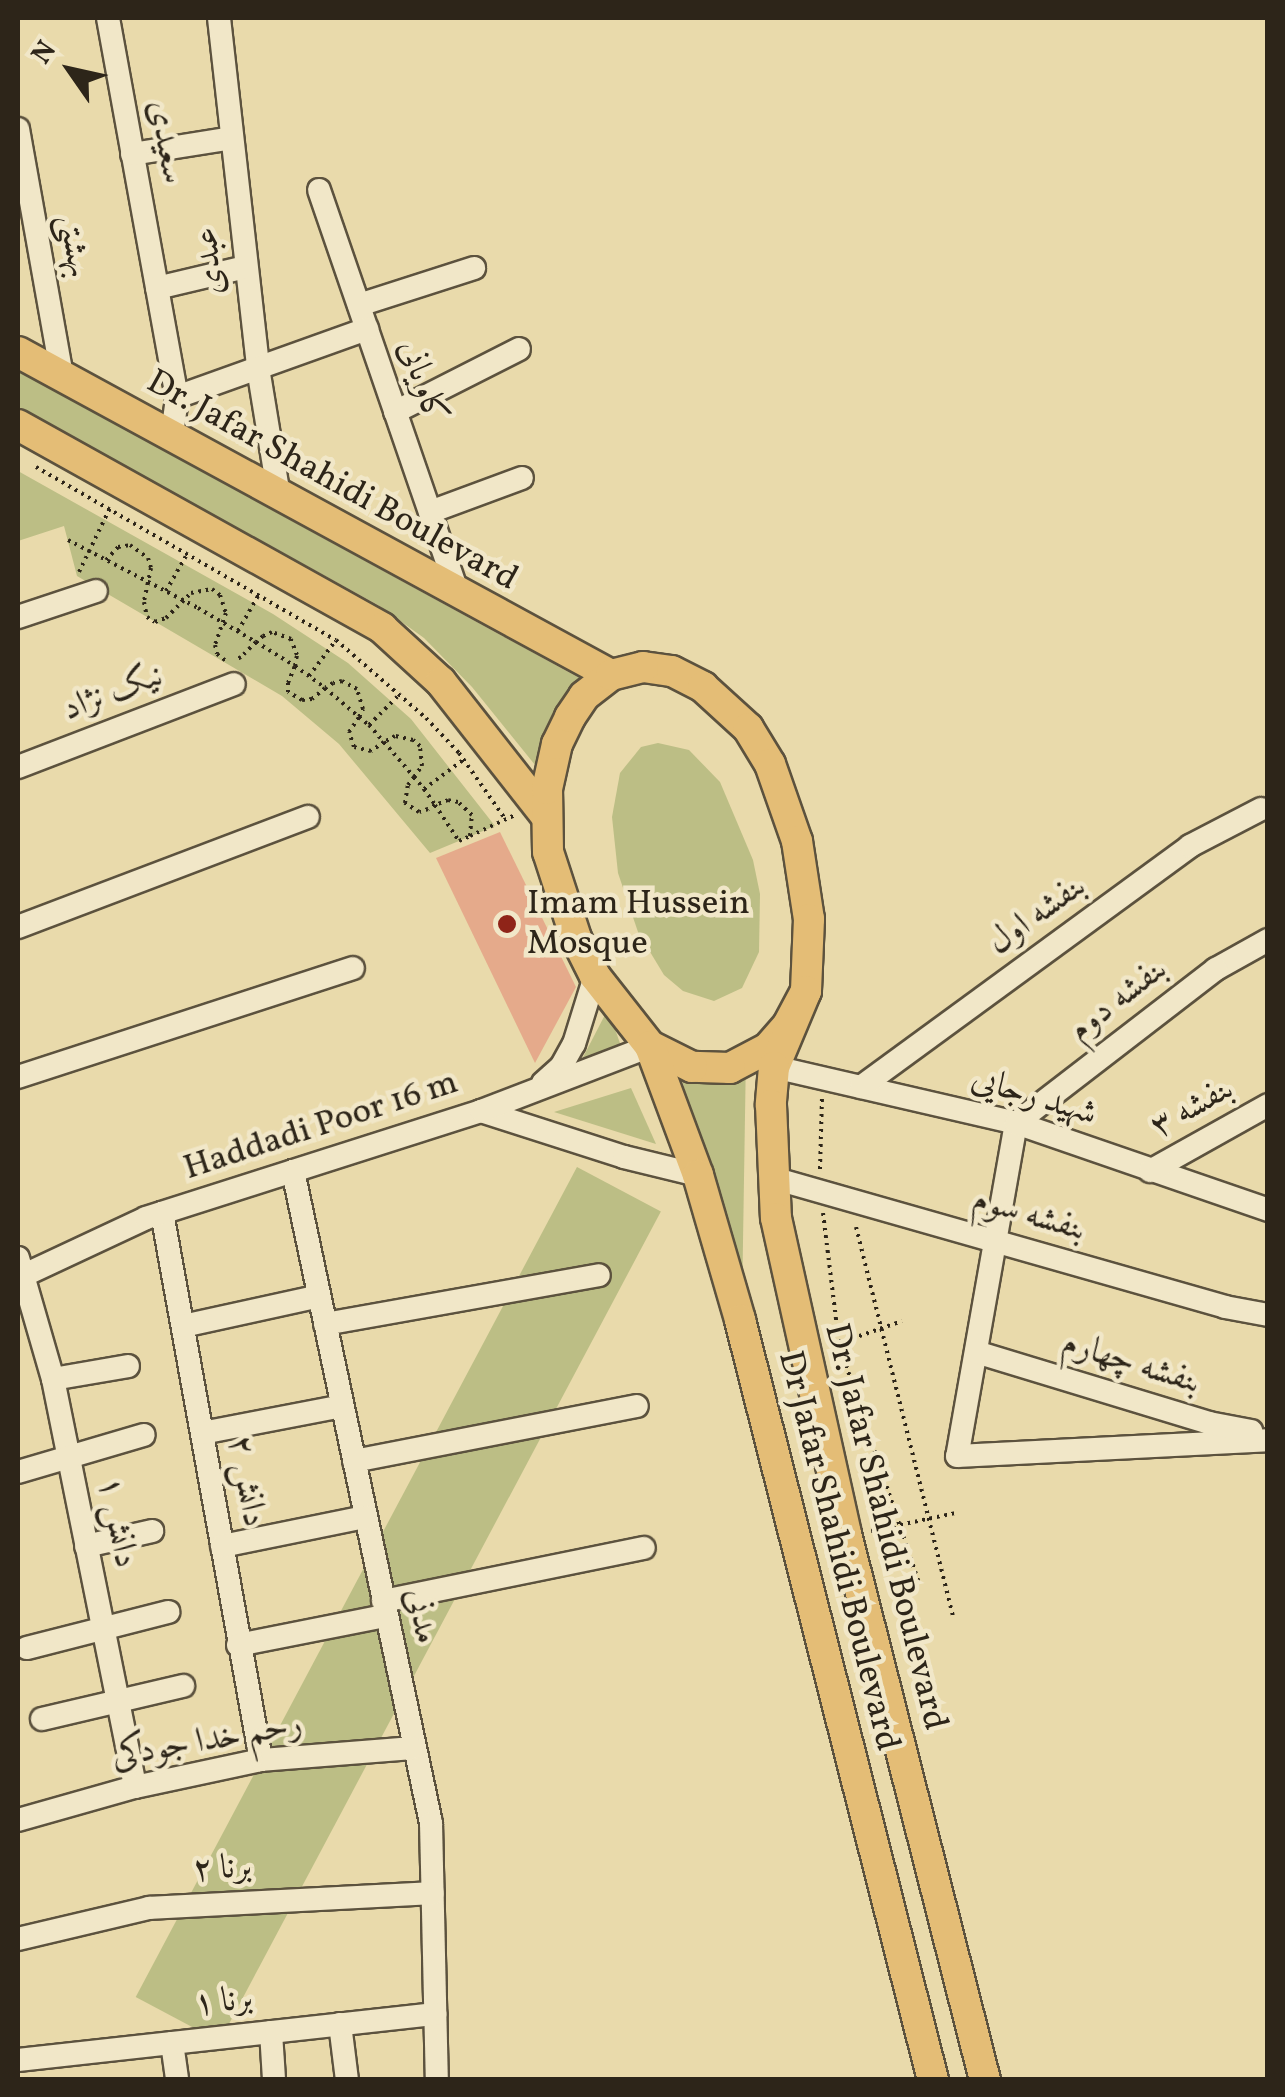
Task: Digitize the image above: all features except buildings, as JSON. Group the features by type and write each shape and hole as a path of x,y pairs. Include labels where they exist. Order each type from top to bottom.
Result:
{"main road":[{"name":"Dr. Jafar Shahidi Boulevard","path":"18,352 459,596 611,675"},
{"path":"18,425 116,496 382,628 441,682 540,809"},
{"path":"643,667 672,671 724,702 755,740 780,790 797,841 809,920 806,991 788,1025 768,1048 730,1068 692,1067 650,1046 595,976 558,888 540,809 558,744 584,696 611,675 643,667"},
{"name":"Dr. Jafar Shahidi Boulevard","path":"806,991 774,1067 776,1218 846,1534 985,2080"},
{"name":"Dr Jafar Shahidi Boulevard","path":"650,1046 698,1175 745,1338 934,2080"}],"street":[{"name":"سعیدی","path":"108,18 177,397 172,434"},
{"name":"عبدی","path":"219,18 258,368 280,496"},
{"name":"بهشتی","path":"18,129 62,376"},
{"path":"132,154 232,138"},
{"name":"کاویانی","path":"319,190 459,596"},
{"path":"157,288 246,267"},
{"path":"358,305 474,268"},
{"path":"177,397 367,329"},
{"path":"396,412 519,349"},
{"path":"430,512 522,478"},
{"path":"18,617 96,591"},
{"name":"نیک نژاد","path":"18,768 234,684"},
{"name":"بنفشه اول","path":"861,1087 1190,846 1260,809"},
{"path":"18,927 308,817"},
{"name":"بنفشه دوم","path":"1016,1123 1216,969 1268,940"},
{"path":"18,1078 353,968"},
{"path":"531,1093 560,1067 574,1044 595,976"},
{"name":"Haddadi Poor 16 m","path":"19,1270 162,1213 481,1112 650,1046"},
{"name":"شهید رجایی","path":"774,1067 1016,1123 1268,1210"},
{"name":"بنفشه ۳","path":"1150,1172 1268,1105"},
{"path":"481,1112 698,1175"},
{"path":"1016,1123 958,1456 1268,1437"},
{"name":"مدنی","path":"293,1172 412,1748 431,1823 437,2080"},
{"name":"بنفشه سوم","path":"773,1178 1268,1315"},
{"name":"دانش ۲","path":"162,1213 261,1760"},
{"name":"دانش ۱","path":"19,1270 53,1379 135,1787"},
{"path":"325,1324 598,1274"},
{"path":"183,1326 319,1296"},
{"name":"بنفشه چهارم","path":"976,1352 1210,1424 1268,1437"},
{"path":"53,1379 128,1366"},
{"path":"202,1433 342,1406"},
{"path":"354,1461 637,1406"},
{"path":"18,1472 144,1435"},
{"path":"222,1546 366,1517"},
{"path":"86,1546 152,1532"},
{"path":"238,1645 644,1548"},
{"path":"27,1648 168,1612"},
{"path":"42,1718 183,1686"},
{"name":"رحم خدا جودکی","path":"18,1820 135,1787 261,1760 412,1748"},
{"name":"برنا ۲","path":"18,1938 149,1908 432,1893"},
{"name":"برنا ۱","path":"18,2060 44,2068 172,2043 435,2014"},
{"path":"340,2024 347,2080"},
{"path":"272,2032 274,2080"},
{"path":"172,2043 177,2080"}],"path":[{"path":"33,466 116,496 187,554 336,640 402,693 463,760 506,820"},
{"path":"76,576 116,496"},
{"path":"68,540 238,631 325,688 370,725 424,789 459,841 540,809"},
{"path":"106,560 118,547 141,549 151,568 144,602 146,617 156,622 201,589 212,589 225,604 215,645 222,661 240,657 272,632 291,638 295,666 288,683 294,698 312,698 342,681 357,689 363,701 349,732 354,748 371,751 395,736 420,746 422,766 404,794 405,803 418,812 448,800 468,808 474,825 470,836"},
{"path":"166,591 187,554"},
{"path":"238,631 259,594"},
{"path":"308,676 336,640"},
{"path":"370,725 402,693"},
{"path":"424,789 463,760"},
{"path":"823,1079 820,1192 839,1344 919,1583"},
{"path":"851,1201 879,1329 952,1615"},
{"path":"805,1352 902,1321"},
{"path":"846,1534 956,1514"}],"green space":[{"path":"18,371 603,691 548,781 472,687 424,638 378,605 18,407"},
{"path":"18,471 273,614 348,663 411,719 495,826 430,853 339,744 282,696 77,576 64,526 18,541"},
{"path":"658,743 689,750 720,782 753,860 760,894 759,952 742,988 714,1001 683,991 664,975 638,932 618,873 612,817 620,773 641,747"},
{"path":"608,1009 622,1049 579,1065"},
{"path":"746,1053 742,1305 678,1065"},
{"path":"631,1088 656,1144 554,1112"},
{"path":"577,1167 661,1212 220,2042 136,1997"}],"place":[{"name":"Imam Hussein Mosque","path":"507,924"}]}
